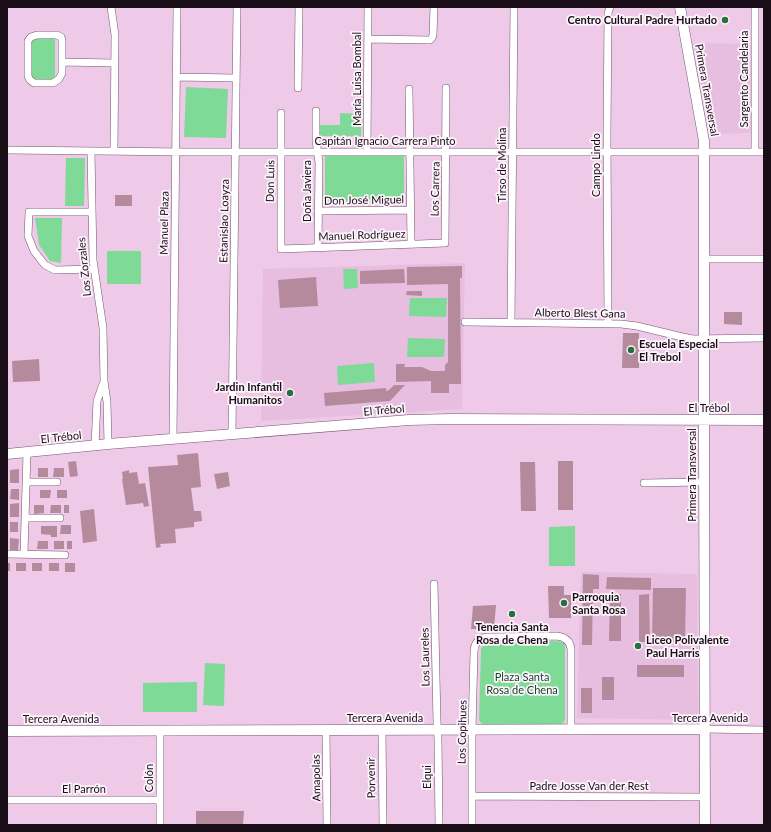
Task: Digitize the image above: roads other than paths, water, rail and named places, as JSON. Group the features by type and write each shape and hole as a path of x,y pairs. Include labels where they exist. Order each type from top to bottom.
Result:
{"main road":[{"name":"Primera Transversal","path":"680,7 703,130 705,152 705,825"},
{"name":"El Trébol","path":"7,454 108,444 409,420 764,420"},
{"name":"Tercera Avenida","path":"7,731 705,729"}],"street":[{"path":"110,7 114,20 115,35 114,151"},
{"name":"Manuel Plaza","path":"173,439 177,7"},
{"name":"Estanislao Loayza","path":"232,435 237,7"},
{"path":"298,88 299,7"},
{"name":"María Luisa Bombal","path":"367,152 368,7"},
{"path":"368,39 430,40 433,35 434,7"},
{"name":"Tirso de Molina","path":"512,323 514,7"},
{"name":"Campo Lindo","path":"608,324 607,152 608,13 610,7"},
{"name":"Sargento Candelaria","path":"755,7 755,152"},
{"path":"37,35 57,35 62,40 62,62 62,73 59,79 53,83 34,83 28,76 28,41 31,37 37,35"},
{"path":"62,62 114,63"},
{"path":"176,77 236,78"},
{"name":"Los Carrera","path":"445,243 446,88"},
{"path":"409,89 412,244"},
{"name":"Doña Javiera","path":"316,111 316,140 319,163 318,247"},
{"name":"Don Luis","path":"281,113 281,249"},
{"name":"Capitán Ignacio Carrera Pinto","path":"7,150 175,152 764,152"},
{"name":"Los Zorzales","path":"91,151 92,242 94,269 103,328 104,382 107,402 108,444"},
{"name":"Don José Miguel","path":"318,211 411,210"},
{"path":"92,212 29,212 28,236 34,251 45,265 55,270 94,269"},
{"name":"Manuel Rodríguez","path":"281,249 445,243"},
{"path":"704,259 764,259"},
{"name":"Alberto Blest Gana","path":"465,322 628,325 693,339 764,338"},
{"name":"Los Zorzales","path":"96,446 97,401 104,382"},
{"path":"24,554 27,452"},
{"path":"26,482 57,482"},
{"path":"644,483 704,482"},
{"path":"25,518 60,518"},
{"path":"7,554 65,555"},
{"name":"Los Laureles","path":"434,584 438,730"},
{"name":"Los Copihues","path":"472,825 474,648 478,641 484,637 557,636 567,640 571,649 570,730"},
{"name":"Tercera Avenida","path":"705,729 764,730"},
{"name":"Colón","path":"160,730 160,825"},
{"name":"Amapolas","path":"326,730 327,825"},
{"name":"Porvenir","path":"382,730 383,825"},
{"name":"Elqui","path":"438,730 438,825"},
{"name":"Padre Josse Van der Rest","path":"472,796 705,797"},
{"name":"El Parrón","path":"7,800 160,800"}],"place":[{"name":"Centro Cultural Padre Hurtado","path":"725,20"},
{"name":"Escuela Especial El Trebol","path":"631,350"},
{"name":"Jardin Infantil Humanitos","path":"290,393"},
{"name":"Parroquia Santa Rosa","path":"564,603"},
{"name":"Tenencia Santa Rosa de Chena","path":"512,614"},
{"name":"Liceo Polivalente Paul Harris","path":"638,646"}],"park label":[{"name":"Plaza Santa Rosa de Chena","path":"522,683"}]}
